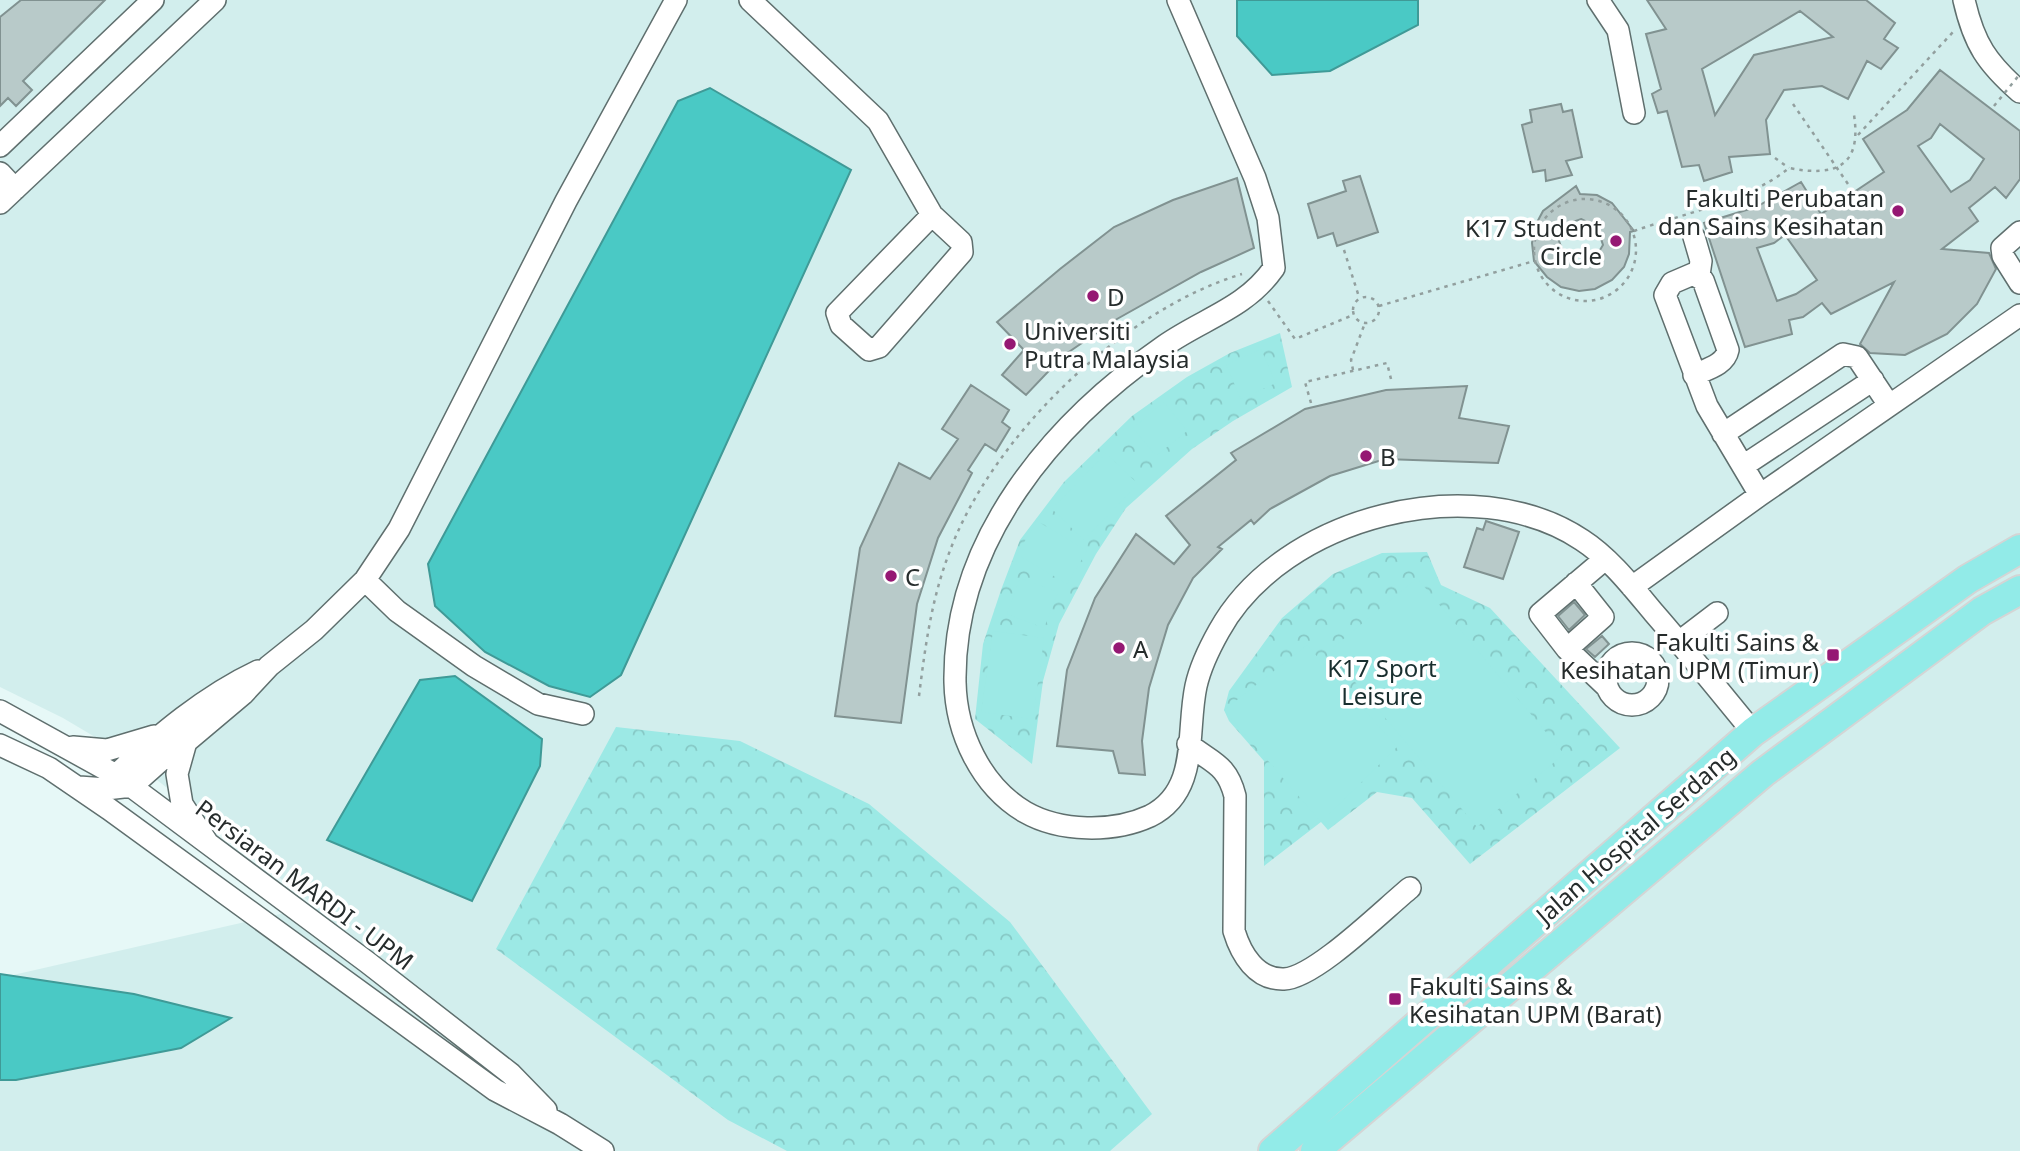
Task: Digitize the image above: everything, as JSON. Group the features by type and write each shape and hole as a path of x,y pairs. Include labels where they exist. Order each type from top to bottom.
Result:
{"main road":[{"name":"Jalan Hospital Serdang","path":"1273,1151 1753,732 1968,579 2020,550"},
{"name":"Jalan Hospital Serdang","path":"1315,1151 1763,773 1982,611 2020,590"}],"street":[{"path":"0,146 153,0"},
{"path":"0,173 8,196 215,0"},
{"path":"207,842 182,804 177,774 186,742 243,695 269,666 314,630 365,580 399,529 566,201 676,0"},
{"path":"750,0 878,121 932,215 964,247 879,347 869,350 841,325 837,313 932,215"},
{"path":"1178,0 1255,178 1268,218 1274,268 1259,288 1167,344 1119,380 1072,423 1026,474 978,560 955,653 955,689 961,727 992,785 1010,803 1037,818 1099,828 1149,816 1168,805 1184,783 1197,683 1220,629 1241,601 1267,575 1329,534 1386,513 1462,507 1528,513 1584,541 1632,587 1753,732"},
{"path":"1598,0 1618,30 1634,113"},
{"path":"1966,8 1985,57 2020,92"},
{"path":"2020,232 2002,248 2003,256 2020,282"},
{"path":"1693,375 1720,363 1726,358 1728,350 1699,275 1701,261 1694,237"},
{"path":"1699,275 1693,274 1672,283 1665,295 1693,375 1723,434 1760,495"},
{"path":"1632,587 2020,315"},
{"path":"1723,434 1843,355 1857,357 1889,405"},
{"path":"1743,466 1873,380"},
{"path":"1605,559 1540,614 1567,649 1618,701 1635,705 1651,696 1658,680 1717,613"},
{"path":"365,580 397,611 474,666 538,704 583,714"},
{"path":"1567,649 1603,617 1576,583"},
{"path":"1607,687 1606,679 1611,663 1633,653 1648,658 1657,672 1658,680"},
{"path":"64,746 107,750 159,734 236,681 269,666"},
{"path":"76,787 122,783 243,695"},
{"name":"Persiaran MARDI - UPM","path":"0,711 64,746 207,842 511,1074 560,1124"},
{"path":"129,824 122,783 159,734"},
{"path":"1188,744 1222,766 1231,780 1235,796 1234,931 1240,950 1252,966 1268,976 1286,979 1307,971 1328,957 1410,888"},
{"name":"Persiaran MARDI - UPM","path":"0,745 49,768 495,1090 560,1124 603,1151"}],"path":[{"path":"1775,158 1789,168 1815,173 1837,169 1850,157 1857,136 1966,8"},
{"path":"1994,106 2020,74"},
{"path":"1793,104 1848,184"},
{"path":"1853,115 1857,136"},
{"path":"1634,230 1738,195 1775,180 1789,168"},
{"path":"1585,197 1615,206 1634,230 1637,258 1624,284 1600,299 1572,300 1548,286 1534,261 1537,231 1556,206 1585,197"},
{"path":"1344,250 1360,298"},
{"path":"1379,306 1534,261"},
{"path":"1259,288 1295,338 1353,315"},
{"path":"1353,315 1353,305 1360,298 1373,298 1379,306"},
{"path":"1354,371 1351,360 1365,323 1376,318 1379,306"},
{"path":"1353,315 1365,323"},
{"path":"1311,403 1305,382 1387,363 1392,383"}],"shaded area":[{"name":"Universiti Putra Malaysia","path":"0,0 2020,0 2020,1151 0,1151 0,978 315,906 127,756 63,718 0,687"},
{"path":"1237,0 1418,0 1418,25 1330,71 1272,75 1237,36"},
{"path":"710,88 851,170 621,675 590,697 549,686 485,652 435,606 428,564 678,101"},
{"path":"455,676 542,739 540,766 472,901 327,840 420,680"},
{"path":"0,974 134,994 231,1018 181,1048 16,1080 0,1080"}],"green space":[{"path":"1280,333 1292,387 1233,421 1192,449 1126,508 1096,554 1059,624 1043,681 1032,764 975,719 983,644 1020,540 1064,482 1132,416 1187,377 1230,353"},
{"path":"1261,349 1276,383 1241,399 1226,365"},
{"path":"1164,402 1187,431 1156,456 1133,428"},
{"path":"1106,453 1138,484 1084,540 1052,509"},
{"path":"1037,521 1087,551 1067,584 1017,554"},
{"name":"K17 Sport Leisure","path":"1427,552 1441,585 1490,608 1620,748 1470,864 1412,798 1377,792 1328,830 1321,822 1264,866 1264,761 1229,721 1224,710 1229,691 1282,618 1333,574 1382,553"},
{"path":"1020,578 1058,592 1044,628 1007,614"},
{"path":"1417,578 1564,754 1477,827 1329,651"},
{"path":"993,631 1044,638 1033,719 981,712"},
{"path":"1307,645 1397,747 1321,822 1224,710"},
{"path":"616,727 740,741 869,804 1010,922 1152,1114 1110,1151 787,1151 728,1120 496,949"}],"building":[{"path":"21,0 105,0 23,81 32,90 16,106 8,98 0,106 0,17"},
{"path":"1647,0 1866,0 1895,23 1884,39 1898,48 1881,69 1867,61 1848,99 1822,86 1784,90 1766,120 1770,154 1729,157 1732,172 1704,181 1699,165 1682,167 1667,111 1658,113 1652,94 1661,89 1646,34 1666,29","holes":["1800,11 1833,37 1754,55 1715,115 1702,69"]},
{"name":"Fakulti Perubatan dan Sains Kesihatan","path":"1940,70 2020,131 2020,179 2006,198 1995,187 1969,208 1978,221 1942,249 1989,253 1996,269 1977,304 1947,334 1905,355 1870,353 1860,344 1894,282 1831,314 1822,303 1803,317 1789,320 1792,334 1745,347 1704,223 1756,207 1801,182 1821,214 1884,172 1863,139 1907,110","holes":["1940,124 1984,159 1970,180 1951,192 1918,146 1931,138","1785,235 1817,280 1796,294 1777,301 1757,248 1774,243"]},
{"path":"1561,104 1563,112 1572,110 1582,157 1566,161 1572,175 1546,181 1545,170 1533,172 1522,125 1532,122 1530,110"},
{"path":"1360,176 1378,232 1337,246 1333,233 1318,238 1308,204 1346,191 1343,181"},
{"name":"D","path":"1237,178 1254,248 1201,272 1117,319 1063,356 1026,395 1002,375 1024,350 997,322 1060,269 1114,227 1173,200"},
{"name":"K17 Student Circle","path":"1576,186 1580,194 1597,195 1612,203 1634,231 1630,232 1629,254 1624,267 1612,280 1595,289 1579,291 1561,287 1547,277 1534,261 1532,243 1535,226 1543,211","holes":["1581,219 1597,227 1603,245 1594,260 1578,264 1565,258 1558,238 1567,224"]},
{"name":"C","path":"971,385 1009,410 1002,422 1010,428 996,451 985,444 968,470 972,473 938,538 917,604 901,723 835,716 860,548 899,463 930,479 958,439 942,429"},
{"path":"1467,386 1459,418 1509,426 1498,463 1385,459 1330,476 1270,509 1254,524 1251,520 1218,547 1222,549 1193,578 1168,625 1149,688 1142,741 1145,775 1119,773 1113,751 1057,746 1067,670 1095,598 1136,534 1174,564 1190,545 1166,516 1236,460 1231,453 1305,409 1386,390"},
{"path":"1486,521 1519,532 1503,579 1464,567 1477,528 1483,530"},
{"path":"1574,602 1585,615 1569,630 1558,616"},
{"path":"1602,636 1609,644 1595,657 1586,649"}],"place":[{"name":"Fakulti Perubatan dan Sains Kesihatan","path":"1898,211"},
{"name":"K17 Student Circle","path":"1616,241"},
{"name":"D","path":"1093,296"},
{"name":"Universiti Putra Malaysia","path":"1010,344"},
{"name":"B","path":"1366,456"},
{"name":"C","path":"891,576"},
{"name":"A","path":"1119,648"},
{"name":"Fakulti Sains & Kesihatan UPM (Timur)","path":"1833,655"},
{"name":"Fakulti Sains & Kesihatan UPM (Barat)","path":"1395,999"}]}
